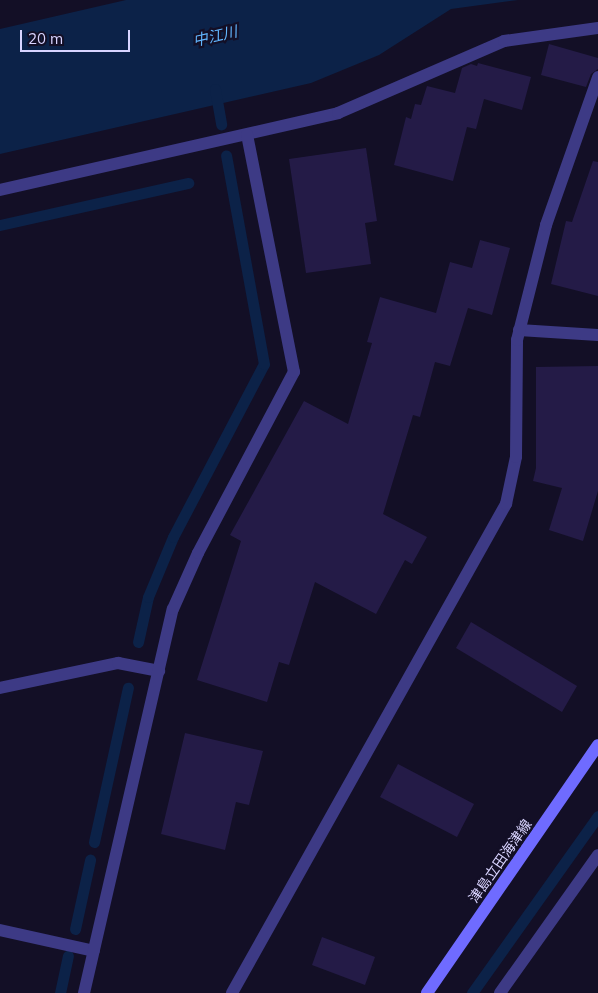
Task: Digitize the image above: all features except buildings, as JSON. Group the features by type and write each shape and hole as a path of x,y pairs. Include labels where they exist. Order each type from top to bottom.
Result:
{"main road":[{"name":"津島立田海津線","path":"427,993 598,746"}],"street":[{"path":"0,190 338,113 504,41 598,28"},
{"path":"232,993 506,504 516,456 516,340 546,225 598,77"},
{"path":"84,993 173,609 198,553 294,372 247,135"},
{"path":"519,330 598,335"},
{"path":"0,688 118,662 159,671"},
{"path":"500,993 598,855"},
{"path":"0,930 94,952"}],"water":[{"name":"中江川","path":"126,0 518,0 451,9 379,55 311,83 0,154 0,29"}],"waterway":[{"path":"215,89 221,124"},
{"path":"138,642 148,597 173,537 264,364 226,155"},
{"path":"0,225 188,183"},
{"path":"94,842 128,688"},
{"path":"472,993 598,816"},
{"path":"75,929 90,860"},
{"path":"60,993 68,956"}]}
